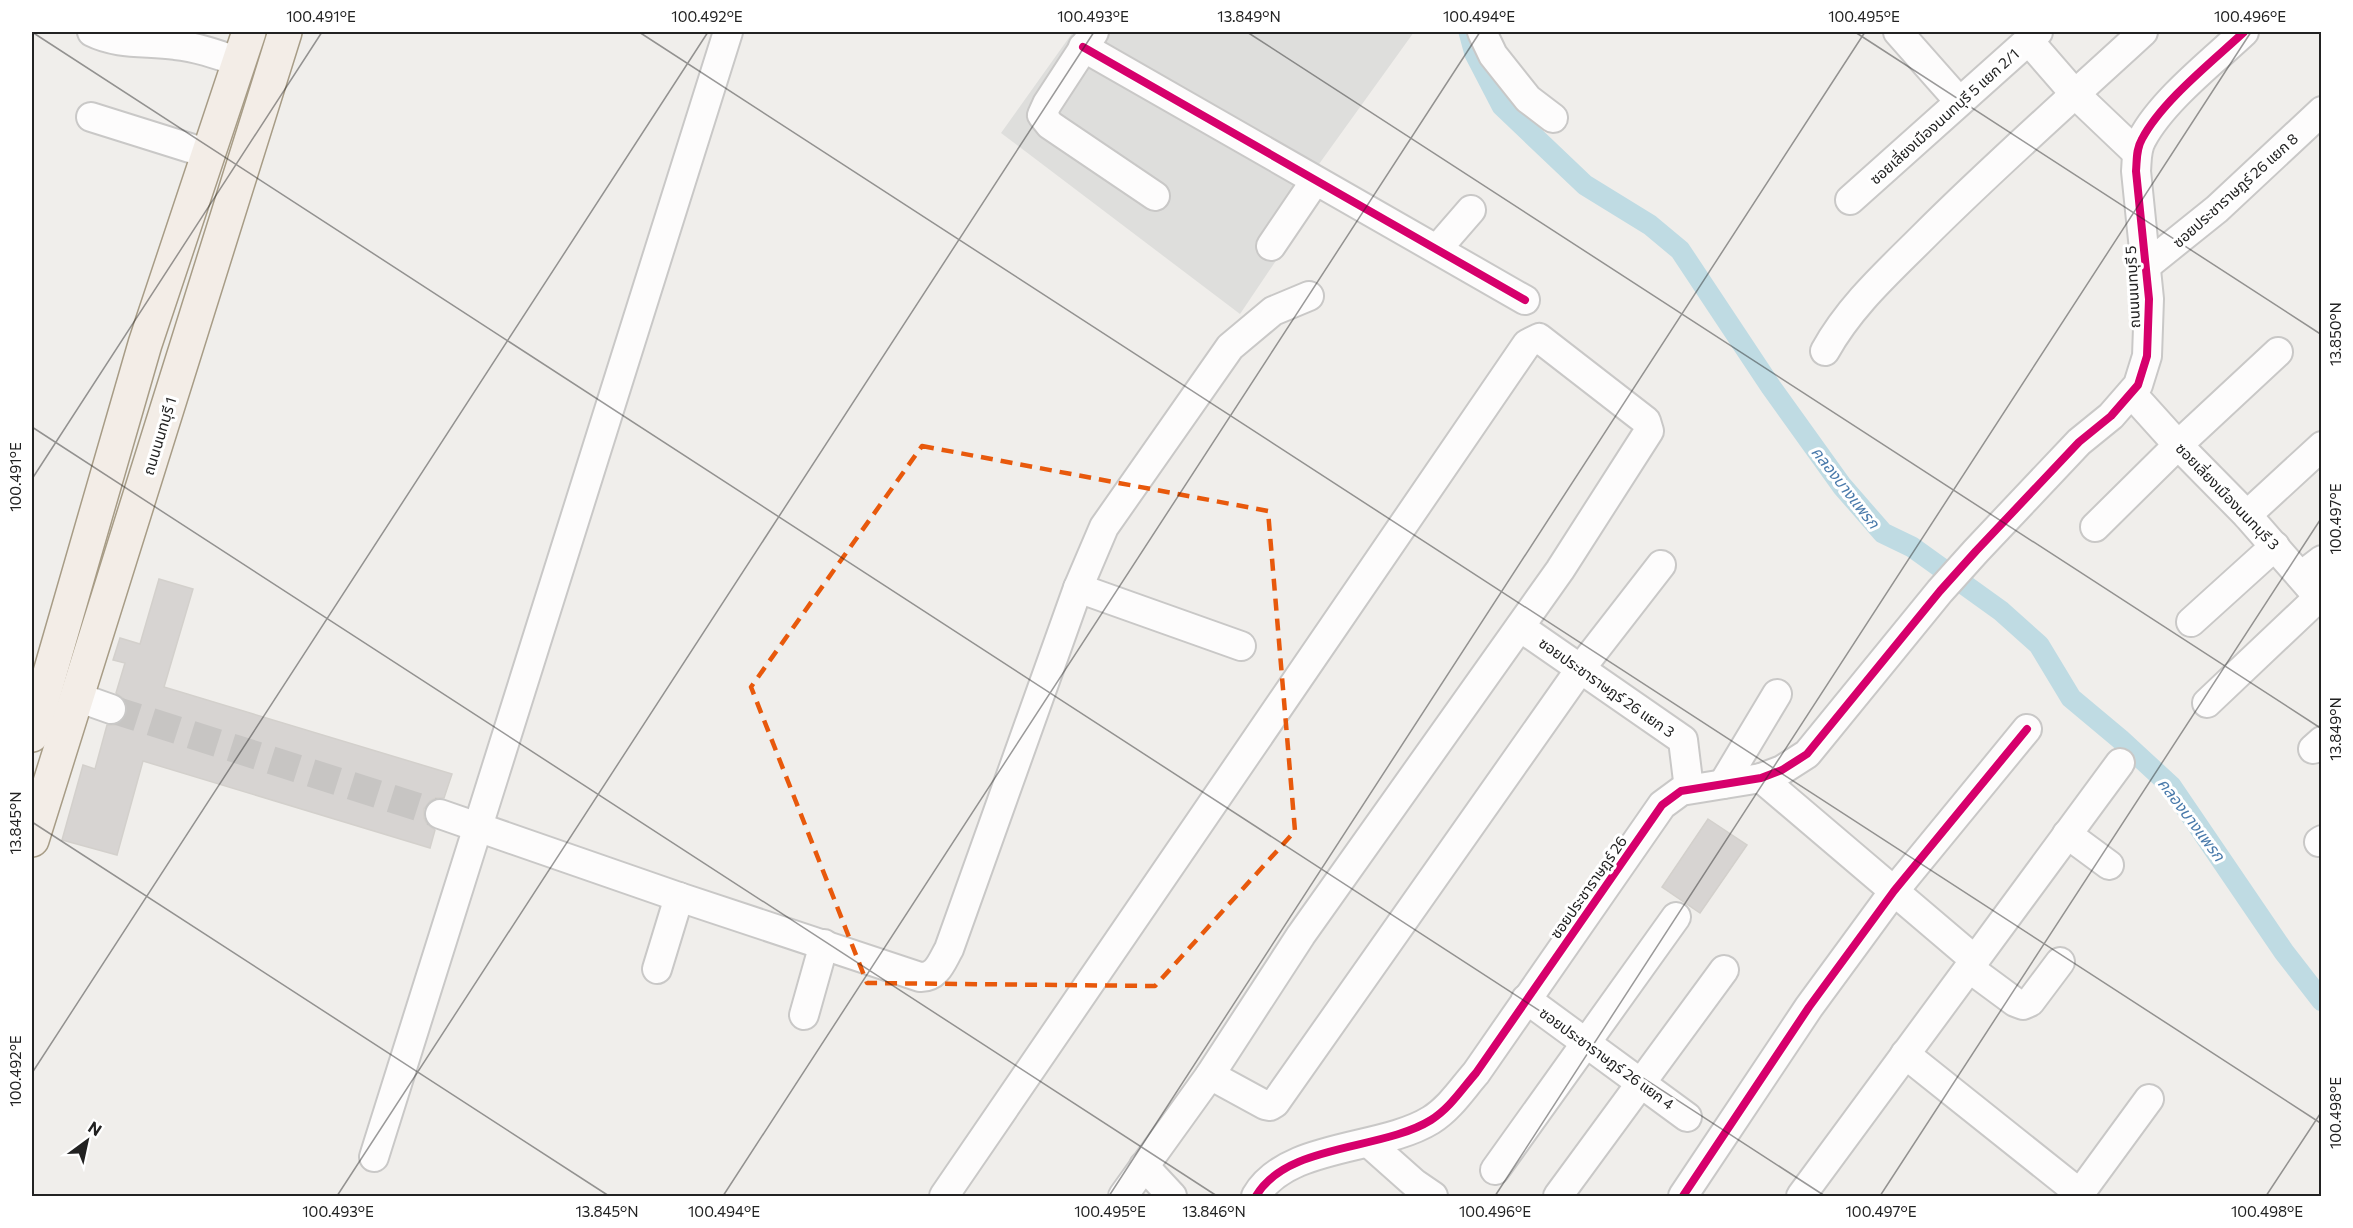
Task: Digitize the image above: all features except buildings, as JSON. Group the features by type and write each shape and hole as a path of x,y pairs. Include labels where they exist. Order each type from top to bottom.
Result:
{"main road":[{"name":"ถนนนนทบุรี 1","path":"32,840 285,32"},
{"path":"32,735 146,344 244,47"}],"street":[{"path":"92,32 103,37 129,42 179,38 244,47"},
{"path":"374,1157 728,32"},
{"path":"1482,32 1493,55 1528,99 1553,118"},
{"path":"1898,32 1959,101"},
{"path":"1825,351 1858,303 1956,204 2143,32"},
{"name":"ถนนนนทบุรี 5","path":"1940,591 2058,465 2111,416 2138,385 2147,356 2149,299 2136,171 2137,153 2141,140 2170,103 2244,32"},
{"path":"2033,36 2075,94 2137,153"},
{"name":"ซอยเลี่ยงเมืองนนทบุรี 5 แยก 2/1","path":"1850,200 2033,36"},
{"path":"1155,196 1050,125 1042,115 1089,39 1315,181 1438,248 1525,300"},
{"name":"ซอยประชาราษฎร์ 26 แยก 8","path":"2146,266 2208,216 2322,111"},
{"path":"91,117 208,154"},
{"path":"1271,246 1315,181"},
{"path":"1438,248 1471,210"},
{"path":"440,814 679,897 920,977 927,977 938,970 950,949 1078,588 1104,527 1230,347 1273,311 1309,296"},
{"path":"944,1197 1527,344 1539,338 1646,421 1649,431 1567,561 1301,935 1210,1075 1123,1197"},
{"path":"2095,527 2178,445 2278,352"},
{"name":"ซอยเลี่ยงเมืองนนทบุรี 3","path":"2132,394 2275,546 2316,584"},
{"path":"2247,515 2322,446"},
{"path":"2191,622 2275,546"},
{"path":"1210,1075 1265,1105 1270,1106 1275,1103 1581,668 1661,565"},
{"path":"2207,703 2316,584"},
{"path":"1078,588 1241,646"},
{"name":"ซอยประชาราษฎร์ 26","path":"1256,1197 1274,1176 1302,1159 1408,1131 1432,1120 1450,1106 1662,805 1681,791 1761,778 1782,770 1807,754 1940,591"},
{"name":"ซอยประชาราษฎร์ 26 แยก 3","path":"1520,627 1683,740 1689,789"},
{"path":"1723,784 1777,694"},
{"path":"78,697 111,709"},
{"path":"1683,1197 1809,1007 1894,891 2027,729"},
{"path":"1801,1197 2120,763"},
{"path":"1761,778 1894,891 2015,1002 2023,1005 2030,1002 2060,962"},
{"path":"2067,834 2109,865"},
{"path":"657,969 679,897"},
{"path":"1494,1170 1676,917"},
{"path":"804,1015 824,944"},
{"path":"1558,1197 1724,970"},
{"name":"ซอยประชาราษฎร์ 26 แยก 4","path":"1526,999 1687,1117"},
{"path":"1905,1054 2081,1196 2149,1099"},
{"path":"1369,1143 1433,1197"},
{"path":"1144,1166 1172,1197"}],"highlighted area":[{"path":"922,446 1268,511 1295,831 1155,986 867,983 751,687"}],"shaded area":[{"path":"1073,32 1414,32 1314,171 1319,197 1240,314 1001,133"}],"waterway":[{"name":"คลองบางแพรก","path":"1469,32 1475,54 1502,106 1585,185 1650,225 1680,250 1771,387 1842,486 1883,533 1912,547 2001,611 2039,645 2071,698 2171,786 2284,952 2322,1001"}],"tunnel":[{"path":"111,709 440,814"}],"cycle path":[{"path":"1256,1196 1270,1179 1289,1166 1312,1157 1410,1130 1431,1120 1444,1110 1476,1073 1662,805 1681,791 1761,778 1782,770 1807,754 1940,591 2079,442 2111,416 2138,385 2147,356 2149,299 2136,171 2139,147 2162,110 2244,32"},
{"path":"1083,47 1525,300"},
{"path":"1683,1196 1809,1007 1894,891 2027,729"}]}
